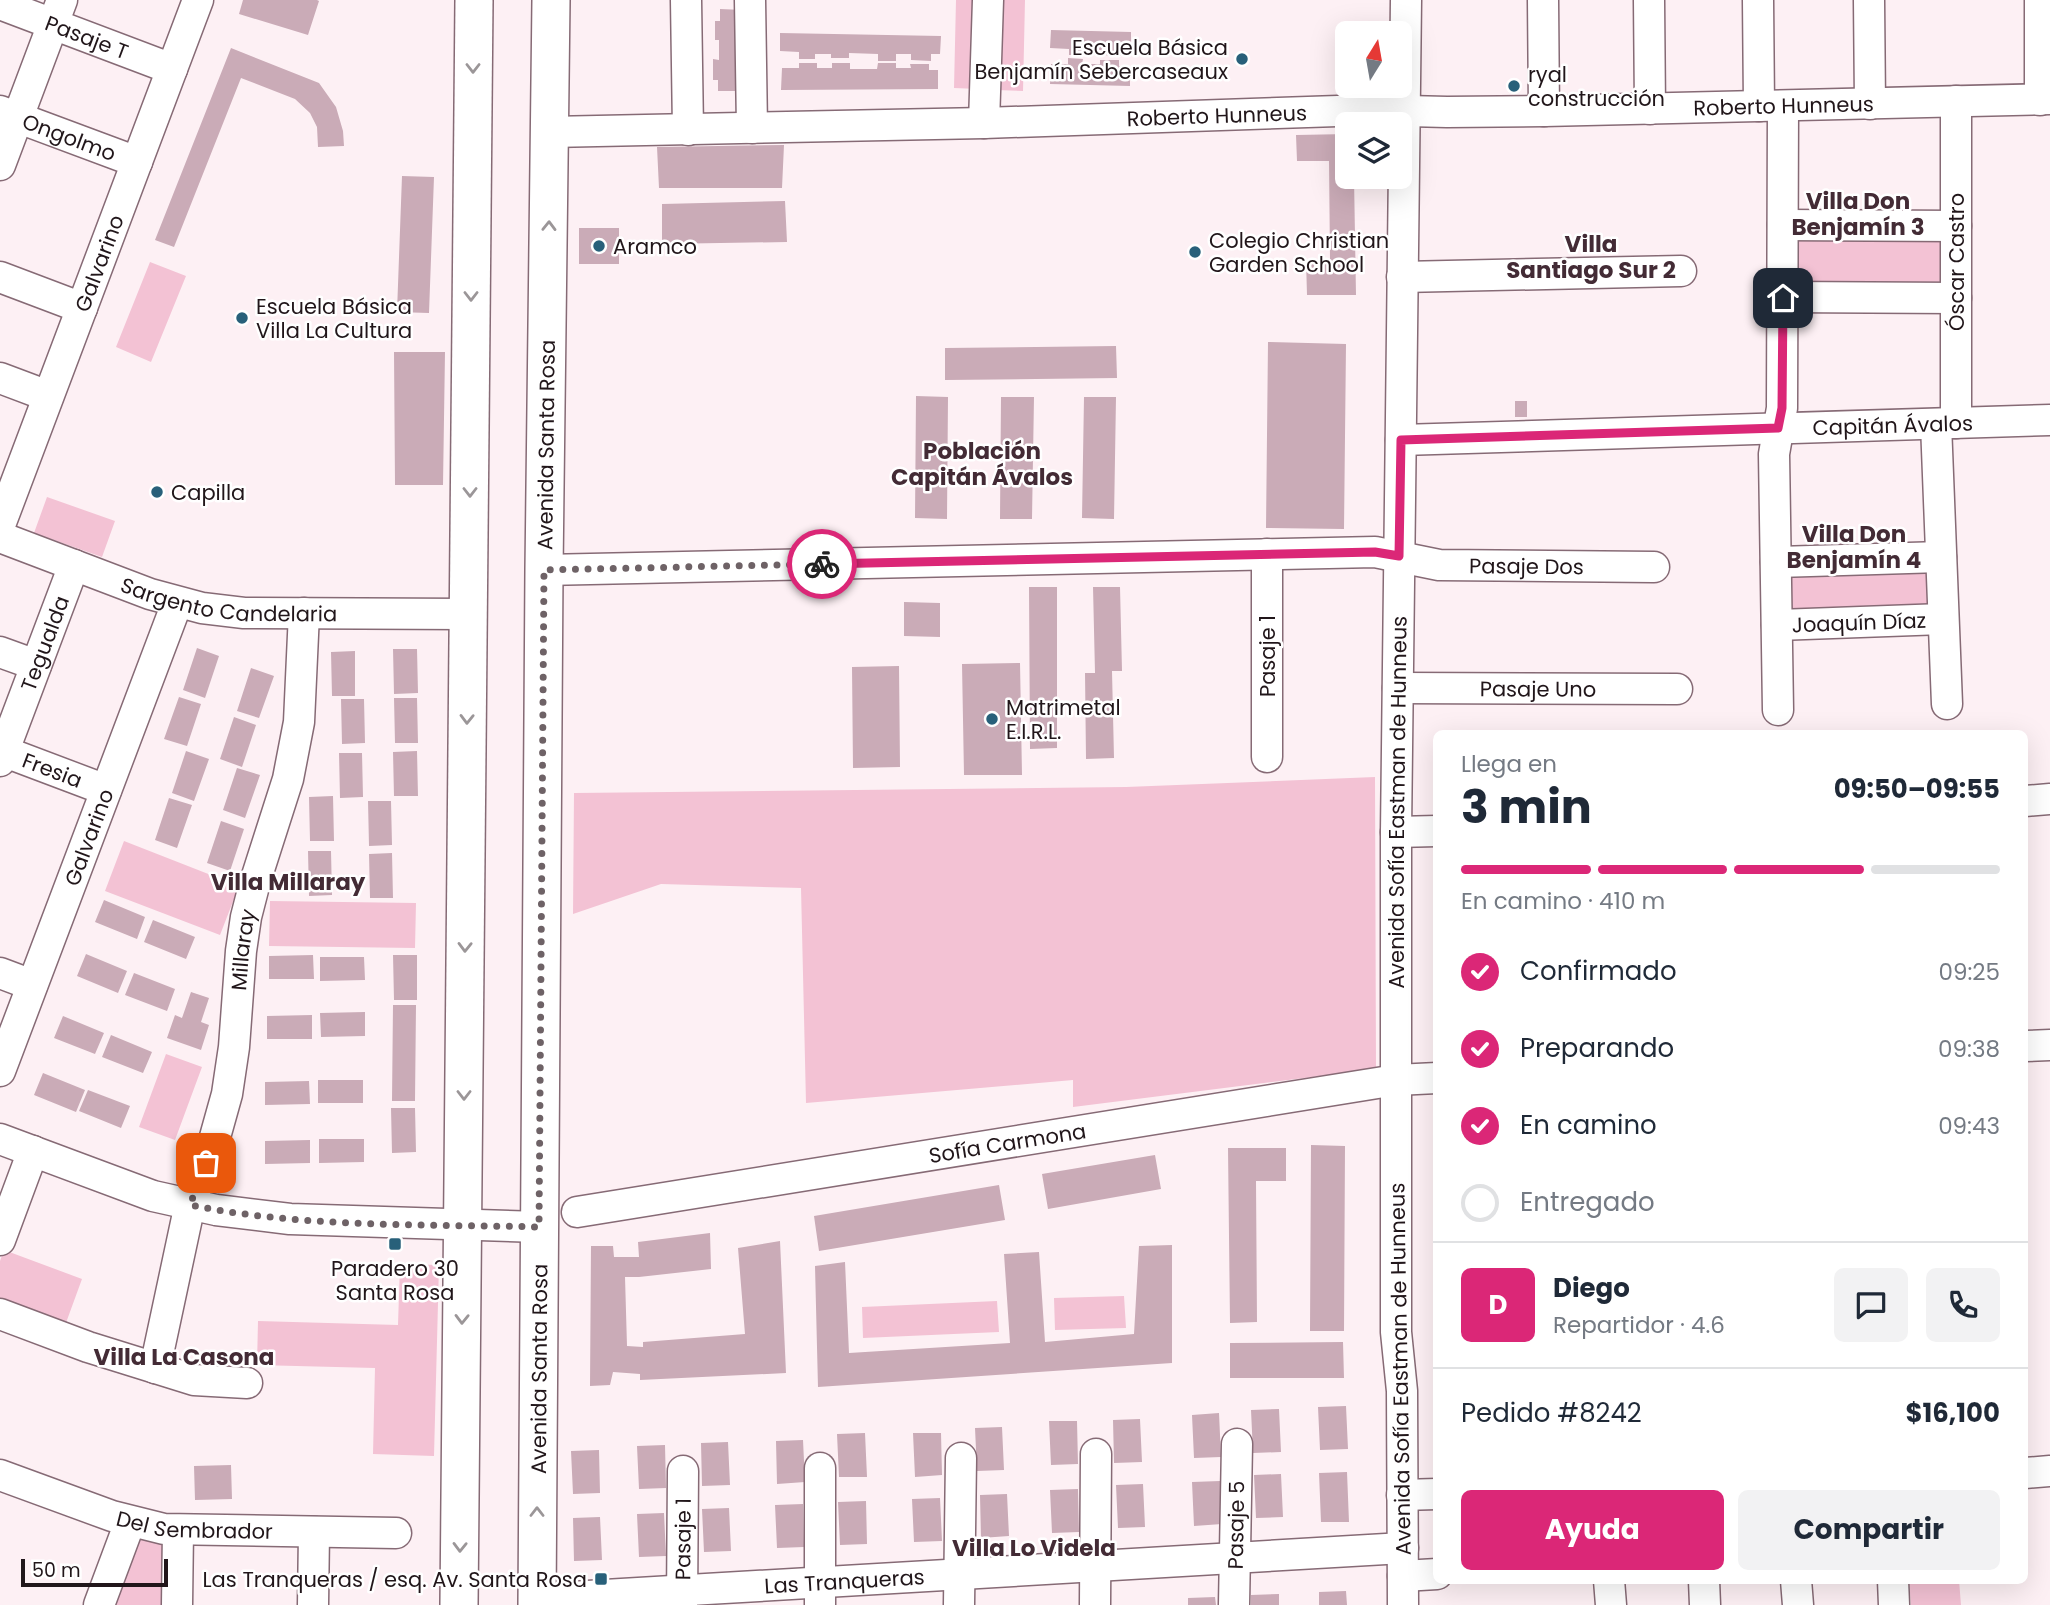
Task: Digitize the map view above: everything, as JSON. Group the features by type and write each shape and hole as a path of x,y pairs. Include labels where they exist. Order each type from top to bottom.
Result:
{"main road":[{"path":"459,1605 474,0"},
{"name":"Avenida Santa Rosa","path":"537,1602 551,0"}],"street":[{"name":"Galvarino","path":"0,525 198,0"},
{"path":"750,0 752,128"},
{"path":"984,123 988,0"},
{"name":"Avenida Sofía Eastman de Hunneus","path":"1403,1576 1402,1391 1396,1332 1396,832 1406,0"},
{"path":"1542,0 1545,111"},
{"path":"1649,0 1650,109"},
{"path":"1758,0 1783,225 1782,408 1774,454 1778,709"},
{"path":"1868,0 1870,104"},
{"path":"2040,0 2045,99"},
{"path":"687,2 688,130"},
{"name":"Pasaje T","path":"0,4 58,12 172,69"},
{"path":"0,165 9,114 58,12"},
{"name":"Roberto Hunneus","path":"550,132 984,123 1368,110 1545,111 2045,99"},
{"name":"Óscar Castro","path":"1947,704 1941,557 1946,424 1956,298 1956,102"},
{"name":"Ongolmo","path":"9,114 137,162"},
{"path":"1783,225 1956,226"},
{"path":"1402,277 1681,271"},
{"path":"0,277 82,308"},
{"path":"1783,298 1956,298"},
{"path":"0,378 48,396"},
{"name":"Capitán Ávalos","path":"1401,440 2050,420"},
{"name":"Sargento Candelaria","path":"0,537 177,603 222,611 468,614"},
{"path":"544,570 1375,552 1399,556"},
{"name":"Pasaje 1","path":"1267,757 1268,554"},
{"name":"Pasaje Dos","path":"1399,556 1439,565 1654,567"},
{"path":"1776,562 1941,557"},
{"name":"Tegualda","path":"1,754 74,565"},
{"name":"Galvarino","path":"0,1071 177,603"},
{"name":"Millaray","path":"155,1368 190,1205 215,1138 227,1094 246,917 294,751 301,692 304,613"},
{"name":"Joaquín Díaz","path":"1777,625 1943,619"},
{"path":"0,652 36,665"},
{"name":"Pasaje Uno","path":"1398,688 1677,689"},
{"name":"Fresia","path":"1,754 106,790"},
{"path":"2028,801 2050,799"},
{"path":"1396,832 1433,831"},
{"path":"0,973 33,985"},
{"path":"2028,1046 2050,1045"},
{"name":"Sofía Carmona","path":"577,1212 1396,1080 1433,1078"},
{"path":"0,1139 153,1196 190,1205 290,1219 539,1227"},
{"path":"0,1240 33,1151"},
{"path":"0,1314 88,1347 194,1380 247,1383"},
{"name":"Pasaje 5","path":"1234,1605 1237,1444"},
{"path":"1095,1605 1096,1454"},
{"path":"959,1605 961,1458"},
{"path":"820,1468 820,1594"},
{"name":"Pasaje 1","path":"682,1598 683,1471"},
{"path":"2028,1473 2050,1471"},
{"name":"Del Sembrador","path":"1,1479 150,1527 178,1530 396,1532"},
{"path":"1402,1495 1433,1494"},
{"path":"99,1605 130,1522"},
{"path":"177,1605 178,1530"},
{"path":"313,1605 314,1532"},
{"name":"Las Tranqueras","path":"537,1602 820,1594 960,1574 1235,1558 1403,1576 1433,1574"},
{"path":"1609,1584 1611,1605"},
{"path":"1704,1584 1705,1605"},
{"path":"1796,1584 1798,1605"},
{"path":"1893,1584 1894,1605"}],"shaded area":[{"path":"956,0 981,0 978,89 954,88"},
{"path":"999,0 1025,0 1023,91 996,90"},
{"path":"1791,234 1946,234 1946,293 1791,293"},
{"path":"150,262 186,276 151,362 116,347"},
{"path":"47,497 115,521 102,557 34,533"},
{"path":"1936,563 1938,614 1785,621 1785,570"},
{"path":"1375,777 1376,1069 1073,1107 1073,1080 806,1103 801,888 661,884 573,914 574,793 1126,787"},
{"path":"124,841 239,886 220,935 105,891"},
{"path":"270,901 416,903 415,948 269,946"},
{"path":"166,1054 202,1067 175,1140 139,1127"},
{"path":"4,1250 82,1279 63,1331 0,1308 0,1261"},
{"path":"400,1264 439,1265 434,1456 373,1454 375,1368 257,1365 258,1321 398,1325"},
{"path":"1124,1296 1126,1328 1055,1330 1054,1298"},
{"path":"997,1301 999,1332 863,1338 862,1307"},
{"path":"138,1536 168,1541 167,1605 115,1605"},
{"path":"1909,1584 1959,1584 1961,1605 1911,1605"}],"building":[{"path":"243,0 319,1 308,35 239,14"},
{"path":"720,9 743,10 742,91 718,91 718,80 713,80 713,59 719,60 715,21 720,21"},
{"path":"1051,30 1131,32 1131,51 1121,51 1121,56 1101,55 1101,50 1085,49 1085,55 1069,55 1069,49 1050,48"},
{"path":"780,33 941,36 940,54 931,54 931,61 911,60 911,54 896,54 896,61 878,61 878,54 849,53 849,58 831,58 831,54 815,54 815,59 799,59 799,52 780,51"},
{"path":"231,48 319,83 336,107 344,146 318,147 317,127 310,113 295,99 241,78 174,247 155,240"},
{"path":"1068,58 1083,59 1082,64 1119,60 1119,66 1130,66 1130,86 1050,84 1051,64 1068,64"},
{"path":"799,63 817,63 817,68 832,68 832,63 850,63 850,69 877,69 878,63 896,63 896,68 911,68 910,64 929,64 929,70 938,70 938,89 781,90 782,68 799,68"},
{"path":"1335,134 1335,189 1354,189 1356,295 1307,295 1306,260 1330,259 1329,161 1297,161 1296,135"},
{"path":"784,145 782,188 659,188 657,147"},
{"path":"402,176 434,177 429,313 397,312"},
{"path":"785,201 787,242 662,244 662,204"},
{"name":"Aramco","path":"579,228 619,228 619,264 579,264"},
{"path":"1268,342 1346,344 1344,529 1266,528"},
{"path":"1116,346 1117,378 945,380 945,348"},
{"path":"394,352 445,352 443,485 395,485"},
{"path":"916,396 948,397 947,519 915,518"},
{"path":"1001,397 1034,397 1032,519 1000,519"},
{"path":"1084,397 1116,397 1114,519 1082,518"},
{"path":"1515,401 1527,401 1527,417 1515,417"},
{"path":"1029,587 1057,587 1057,748 1030,749"},
{"path":"1093,587 1120,587 1122,671 1112,671 1114,758 1086,759 1085,673 1095,673"},
{"path":"904,602 940,603 940,637 904,636"},
{"path":"197,648 219,656 205,698 183,690"},
{"path":"393,649 417,649 418,693 394,694"},
{"path":"355,651 355,696 332,696 331,652"},
{"name":"Matrimetal E.I.R.L.","path":"1020,663 1022,775 964,775 962,664"},
{"path":"899,666 900,767 853,768 852,667"},
{"path":"251,668 274,676 259,718 237,711"},
{"path":"179,697 201,704 187,746 164,739"},
{"path":"394,698 417,698 418,743 395,743"},
{"path":"341,699 364,699 365,743 342,744"},
{"path":"234,717 256,725 242,767 220,759"},
{"path":"186,751 209,759 194,801 172,793"},
{"path":"417,751 418,796 394,796 393,752"},
{"path":"339,753 362,753 363,797 340,798"},
{"path":"237,768 260,775 245,818 223,810"},
{"path":"333,796 334,841 310,841 309,797"},
{"path":"169,798 192,805 177,848 155,840"},
{"path":"368,801 391,801 392,845 369,846"},
{"path":"221,821 244,829 230,871 207,863"},
{"path":"308,851 331,851 332,895 309,896"},
{"path":"392,853 393,898 370,898 369,854"},
{"path":"104,900 145,917 137,939 95,922"},
{"path":"153,920 195,937 186,959 144,942"},
{"path":"86,954 127,971 118,993 77,976"},
{"path":"313,955 314,979 269,979 269,956"},
{"path":"393,955 417,955 417,1000 394,1000"},
{"path":"320,957 364,957 365,980 320,981"},
{"path":"134,973 175,989 167,1011 125,995"},
{"path":"191,992 209,998 201,1022 209,1025 201,1050 167,1038 175,1015 182,1018"},
{"path":"393,1005 416,1005 415,1101 392,1101"},
{"path":"365,1012 365,1036 321,1037 320,1013"},
{"path":"312,1015 312,1039 267,1039 267,1016"},
{"path":"63,1016 104,1033 95,1054 54,1038"},
{"path":"111,1035 152,1052 143,1073 102,1057"},
{"path":"43,1073 85,1090 76,1112 34,1095"},
{"path":"318,1080 363,1080 363,1103 318,1103"},
{"path":"309,1081 310,1104 265,1105 265,1082"},
{"path":"88,1090 130,1106 121,1128 79,1111"},
{"path":"391,1108 415,1108 416,1152 392,1153"},
{"path":"319,1139 364,1139 364,1162 319,1163"},
{"path":"310,1140 310,1163 265,1164 265,1141"},
{"path":"1311,1145 1345,1146 1344,1331 1310,1331"},
{"path":"1228,1148 1286,1148 1286,1181 1256,1181 1257,1322 1230,1323"},
{"path":"1155,1155 1161,1189 1048,1209 1042,1174"},
{"path":"999,1185 1005,1220 819,1251 814,1216"},
{"path":"710,1233 711,1269 625,1277 627,1346 643,1347 643,1342 745,1334 738,1248 780,1241 786,1373 640,1380 640,1374 613,1372 610,1385 590,1386 591,1246 613,1246 614,1257 639,1257 638,1242"},
{"path":"1172,1245 1172,1363 818,1387 815,1266 845,1262 849,1353 1010,1343 1004,1254 1039,1252 1045,1342 1134,1334 1139,1246"},
{"path":"1343,1342 1344,1378 1230,1378 1230,1343"},
{"path":"1346,1406 1348,1449 1320,1450 1318,1407"},
{"path":"1279,1409 1281,1452 1253,1453 1251,1410"},
{"path":"1219,1413 1221,1457 1194,1458 1192,1415"},
{"path":"1140,1419 1142,1462 1114,1463 1113,1420"},
{"path":"1049,1421 1077,1421 1078,1464 1051,1465"},
{"path":"1002,1427 1004,1470 977,1471 975,1428"},
{"path":"865,1433 867,1477 839,1477 837,1434"},
{"path":"913,1433 941,1433 942,1475 915,1477"},
{"path":"803,1440 805,1482 777,1484 776,1441"},
{"path":"728,1442 730,1485 702,1486 701,1443"},
{"path":"665,1445 666,1488 639,1489 637,1446"},
{"path":"599,1450 600,1493 573,1494 571,1451"},
{"path":"231,1465 232,1499 195,1500 194,1466"},
{"path":"1347,1472 1349,1522 1321,1522 1319,1473"},
{"path":"1281,1474 1283,1517 1256,1518 1254,1475"},
{"path":"1220,1481 1222,1524 1194,1526 1192,1482"},
{"path":"1143,1484 1145,1527 1118,1528 1116,1485"},
{"path":"1078,1489 1079,1532 1052,1533 1050,1490"},
{"path":"1007,1494 1009,1536 981,1538 980,1495"},
{"path":"940,1498 942,1541 914,1542 912,1499"},
{"path":"866,1501 867,1544 840,1545 838,1502"},
{"path":"803,1504 804,1547 777,1548 775,1505"},
{"path":"729,1508 731,1551 704,1552 702,1509"},
{"path":"664,1513 666,1556 639,1557 637,1514"},
{"path":"600,1517 602,1560 574,1561 573,1518"},
{"path":"1346,1591 1347,1605 1319,1605 1319,1592"},
{"path":"1279,1594 1279,1605 1251,1605 1251,1595"},
{"path":"1215,1597 1216,1605 1188,1605 1188,1598"}],"way so far":[{"path":"206,1163 190,1205 290,1219 539,1227 544,570 822,564"}],"place":[{"name":"Escuela Básica Benjamín Sebercaseaux","path":"1242,59"},
{"name":"ryal construcción","path":"1514,86"},
{"name":"Aramco","path":"599,246"},
{"name":"Colegio Christian Garden School","path":"1195,252"},
{"name":"Escuela Básica Villa La Cultura","path":"242,318"},
{"name":"Capilla","path":"157,492"},
{"name":"Matrimetal E.I.R.L.","path":"992,719"},
{"name":"Paradero 30 Santa Rosa","path":"395,1244"},
{"name":"Las Tranqueras / esq. Av. Santa Rosa","path":"601,1579"}],"district":[{"name":"Villa Don Benjamín 3","path":"1858,214"},
{"name":"Villa Santiago Sur 2","path":"1591,257"},
{"name":"Población Capitán Ávalos","path":"982,464"},
{"name":"Villa Don Benjamín 4","path":"1854,547"},
{"name":"Villa Millaray","path":"288,882"},
{"name":"Villa La Casona","path":"184,1357"},
{"name":"Villa Lo Videla","path":"1034,1548"}],"route":[{"path":"822,564 1375,552 1399,556 1401,440 1778,428 1782,408 1783,298"}]}
